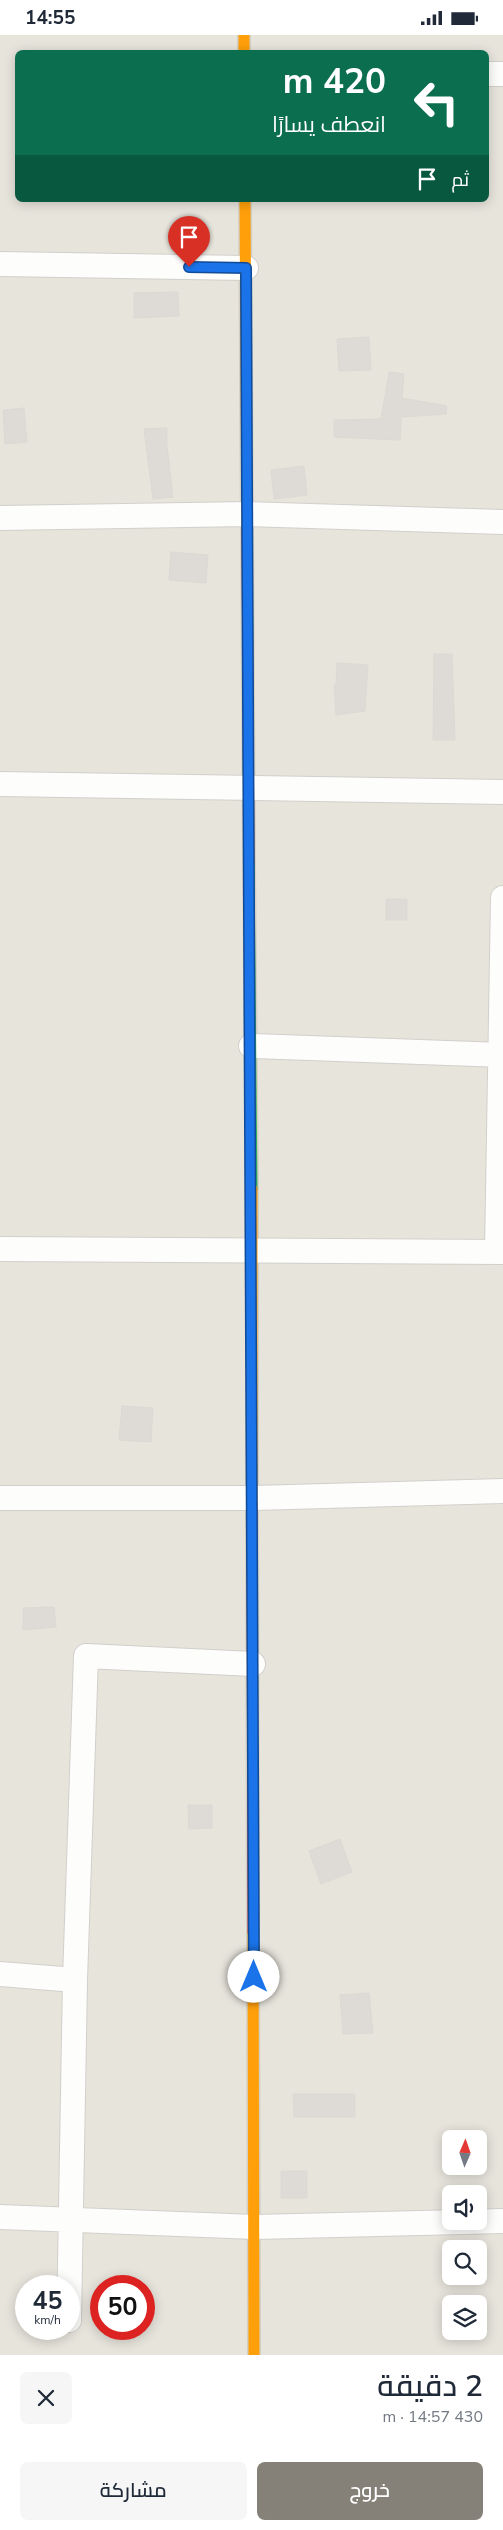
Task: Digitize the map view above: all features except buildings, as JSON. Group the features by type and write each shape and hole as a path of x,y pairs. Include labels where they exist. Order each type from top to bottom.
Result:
{"main road":[{"path":"244,35 244,50"},
{"path":"246,202 252,1250 254,2355"}],"street":[{"path":"489,74 503,74"},
{"path":"0,264 246,268"},
{"path":"0,517 249,515 503,522"},
{"path":"0,783 503,792"},
{"path":"0,1249 500,1252 503,898"},
{"path":"251,1046 501,1055"},
{"path":"0,1498 252,1498 503,1491"},
{"path":"70,2275 75,1980 86,1656 253,1664"},
{"path":"0,1975 75,1980"},
{"path":"0,2217 255,2227 503,2221"}],"shaded area":[{"path":"0,35 503,35 503,2355 0,2355"}],"traffic: fast":[{"path":"249,862 252,1189"}],"traffic: slow":[{"path":"244,35 244,50"},
{"path":"245,202 247,531"},
{"path":"252,1189 252,1504"},
{"path":"253,1932 254,2355"}],"traffic: jam":[{"path":"247,531 249,862"},
{"path":"252,1504 253,1932"}],"route":[{"path":"189,267 246,268 249,515 254,1977"}]}
